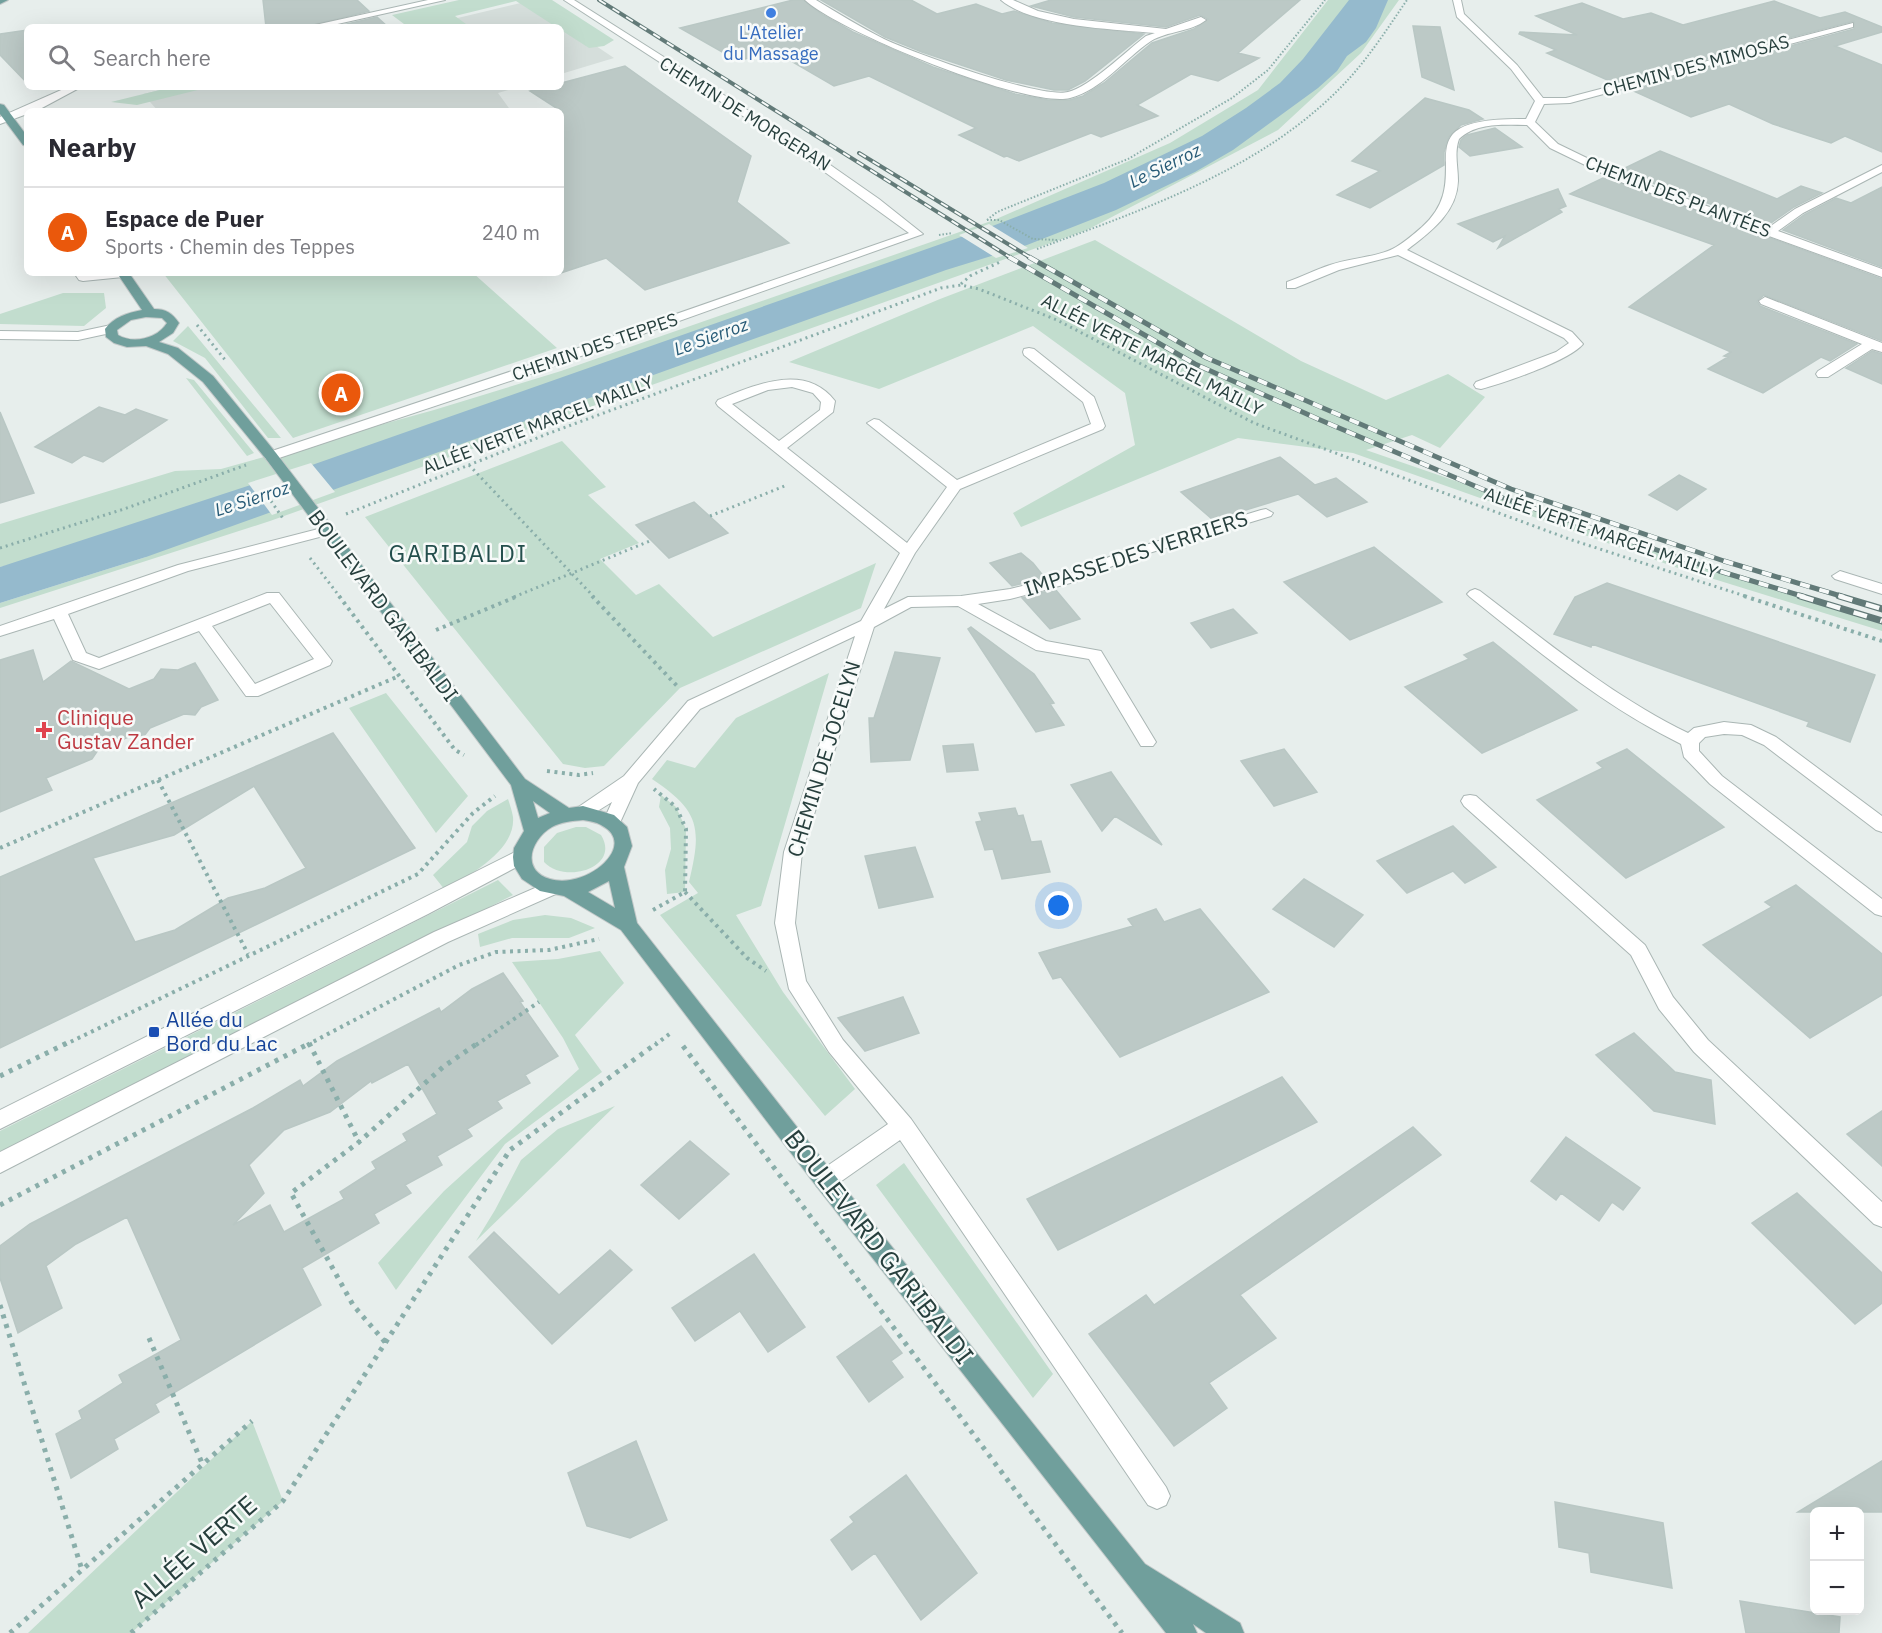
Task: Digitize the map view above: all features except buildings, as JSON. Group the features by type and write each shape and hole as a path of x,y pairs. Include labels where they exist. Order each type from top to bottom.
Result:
{"main road":[{"path":"0,107 4,120 22,129"},
{"path":"125,276 150,313"},
{"path":"130,317 133,287"},
{"path":"150,313 159,313 171,318 173,323 166,332 144,341 128,343 111,333 130,317 150,313"},
{"path":"166,332 173,351"},
{"name":"BOULEVARD GARIBALDI","path":"144,341 173,351 208,379 272,459 519,783 534,832"},
{"name":"BOULEVARD GARIBALDI","path":"519,783 574,814"},
{"path":"574,814 599,816 612,822 621,832 625,843 622,856 615,868 602,878 586,886 560,888 528,876 523,867 521,855 527,839 543,824 574,814"},
{"name":"BOULEVARD GARIBALDI","path":"615,868 628,925"},
{"name":"BOULEVARD GARIBALDI","path":"560,888 628,925 825,1180 1184,1633"},
{"name":"BOULEVARD GARIBALDI","path":"1131,1568 1230,1633"}],"street":[{"path":"325,24 441,0"},
{"name":"CHEMIN DE MORGERAN","path":"568,0 802,147 874,199 917,234"},
{"path":"809,0 881,42 947,66 1043,96 1067,96 1084,90 1149,38 1201,20"},
{"path":"1005,0 1035,13 1074,22 1168,32"},
{"path":"1291,285 1335,267 1399,251 1434,223 1447,203 1454,178 1451,146 1456,136 1469,127 1483,124 1530,122 1540,101 1514,67 1460,15 1455,2 1457,0"},
{"name":"CHEMIN DES MIMOSAS","path":"1540,101 1566,101 1850,25"},
{"path":"30,108 69,90"},
{"path":"4,120 24,111"},
{"name":"CHEMIN DES PLANTÉES","path":"1530,122 1554,146 1622,179 1882,273"},
{"path":"1769,232 1799,211 1882,168"},
{"name":"CHEMIN DES TEPPES","path":"272,459 917,234"},
{"path":"1399,251 1568,334 1577,344 1561,355 1481,385"},
{"path":"1765,301 1877,346"},
{"path":"0,335 78,336 111,333"},
{"path":"1823,374 1877,346"},
{"path":"867,624 908,552 955,486 1098,426 1089,400 1029,352"},
{"path":"780,447 826,412 828,401 822,392 805,384 779,382 723,403 908,552"},
{"path":"874,423 955,486"},
{"name":"IMPASSE DES VERRIERS","path":"867,624 908,602 961,601 1010,594 1073,578 1121,557 1266,513"},
{"path":"0,631 183,568 242,551 298,541 326,531"},
{"path":"1839,576 1882,589"},
{"path":"1475,594 1618,703 1662,729 1690,741"},
{"path":"59,612 79,656 99,664 273,596 324,661 252,692 202,624"},
{"path":"961,601 1042,646 1095,655 1147,742"},
{"name":"CHEMIN DE JOCELYN","path":"612,822 630,780 694,705 867,624"},
{"name":"CHEMIN DE JOCELYN","path":"867,624 793,852 785,923 796,983 836,1046 903,1126 1157,1496"},
{"path":"1882,825 1770,741 1745,729 1724,728 1700,732 1690,741 1690,753 1716,780 1882,909"},
{"name":"CHEMIN DE JOCELYN","path":"574,814 630,780"},
{"path":"1470,801 1638,950 1666,1003 1701,1046 1882,1217"},
{"path":"0,1120 411,914 521,855"},
{"path":"0,1163 441,937 560,888"},
{"path":"825,1180 903,1126"}],"path":[{"path":"1062,240 1033,238 999,220 987,220 997,212 1128,159 1232,98 1268,70 1324,0"},
{"path":"1037,249 1138,211 1212,176 1281,137 1335,93 1374,47 1407,0"},
{"path":"961,285 970,276 1000,262"},
{"name":"ALLÉE VERTE MARCEL MAILLY","path":"346,514 469,465 940,288 961,285 979,289 1057,320 1254,423 1572,540 1882,641"},
{"path":"0,548 63,531 146,503 248,464"},
{"path":"469,465 694,705"},
{"path":"710,516 788,484"},
{"path":"436,630 651,540"},
{"path":"0,848 399,676"},
{"path":"0,1076 248,954 418,874 435,860 456,829 479,805 519,783 550,770 579,775 602,772 630,780 652,787 676,807 686,829 685,892 747,958 782,982 796,983"},
{"path":"158,780 248,954"},
{"path":"0,1205 459,965 496,952 549,950 593,942 685,892"},
{"path":"385,1342 353,1305 291,1193 359,1142 443,1067 539,1002"},
{"path":"665,1022 1122,1633"},
{"name":"ALLÉE VERTE","path":"131,1633 283,1501 510,1150 672,1032"},
{"path":"309,1043 359,1142"},
{"path":"0,1305 82,1570"},
{"path":"149,1338 202,1463"},
{"path":"10,1633 252,1421"}],"shaded area":[{"path":"529,1 563,24 433,24"},
{"path":"564,24 614,58 564,73"},
{"path":"160,90 508,90 498,93 509,108 155,108 143,94"}],"green space":[{"path":"459,0 552,0 614,40 604,46 589,48 564,32 564,24 551,24 516,1 455,16 466,24 404,24 392,15"},
{"path":"1328,0 1399,0 1361,53 1278,130 1087,230 270,521 0,608 0,603 146,557 17,563 0,567 0,524 175,471 221,469 434,410 561,371 994,220 1170,143 1258,90"},
{"path":"160,90 198,90 137,105 111,102"},
{"path":"1095,240 1301,361 1386,400 1448,374 1485,397 1440,448 1412,435 1366,450 1612,535 1882,619 1882,631 1675,567 1353,453 1238,438 1021,527 1013,513 1135,445 1125,393 1033,326 879,389 789,362 940,299"},
{"path":"165,276 476,276 557,348 293,438"},
{"path":"63,293 104,293 106,308 84,326 0,324 0,314"},
{"path":"188,326 281,438 268,438 205,358 173,341"},
{"path":"186,378 194,380 254,453 247,456"},
{"path":"562,441 606,487 588,495 639,543 600,559 636,595 659,584 713,637 876,563 861,608 680,688 604,766 585,768 563,764 365,517"},
{"path":"829,673 761,906 736,915 783,992 855,1089 825,1116 660,915 698,893 689,882 696,834 688,811 680,801 652,779 667,760 695,768 736,718"},
{"path":"386,693 468,796 436,833 349,708"},
{"path":"661,795 676,807 686,829 685,892 667,894 665,870 671,849 670,828 659,807"},
{"path":"508,799 513,817 512,829 507,841 489,861 445,890 433,875 467,842 472,826 487,811"},
{"path":"576,827 586,827 601,835 605,846 604,856 598,864 577,872 565,872 554,869 544,862 544,847 557,833"},
{"path":"498,880 513,895 0,1157 0,1131"},
{"path":"545,915 571,918 595,928 569,938 512,938 480,947 478,934 513,920"},
{"path":"600,951 624,983 575,1035 602,1072 505,1144 396,1290 378,1263 444,1191 579,1069 563,1038 512,962 558,959"},
{"path":"615,1106 476,1241 521,1160 558,1129"},
{"path":"904,1163 1053,1374 1033,1398 876,1185"},
{"path":"252,1421 283,1501 131,1633 28,1633"}],"water":[{"name":"Le Sierroz","path":"1349,0 1388,0 1376,28 1366,42 1347,56 1337,71 1318,88 1233,150 1195,172 1116,210 1027,245 946,270 146,557 0,603 0,567 312,465 995,225 1104,183 1202,136 1280,83 1303,59"}],"pier":[{"path":"989,224 1028,248 996,258 959,235"},
{"path":"311,463 335,492 272,515 248,483"}],"railway":[{"path":"599,0 1011,258"},
{"path":"859,153 1031,258"},
{"path":"1009,257 1195,364 1318,419 1503,498 1719,571 1805,597"},
{"path":"1029,257 1207,358 1511,489 1724,561 1844,597"},
{"path":"1800,596 1882,621"},
{"path":"1839,596 1882,609"}],"place":[{"name":"L'Atelier du Massage","path":"771,13"},
{"name":"Espace de Puer","path":"341,393"},
{"name":"Clinique Gustav Zander","path":"44,730"},
{"name":"Allée du Bord du Lac","path":"154,1032"}],"district":[{"name":"GARIBALDI","path":"458,554"}]}
